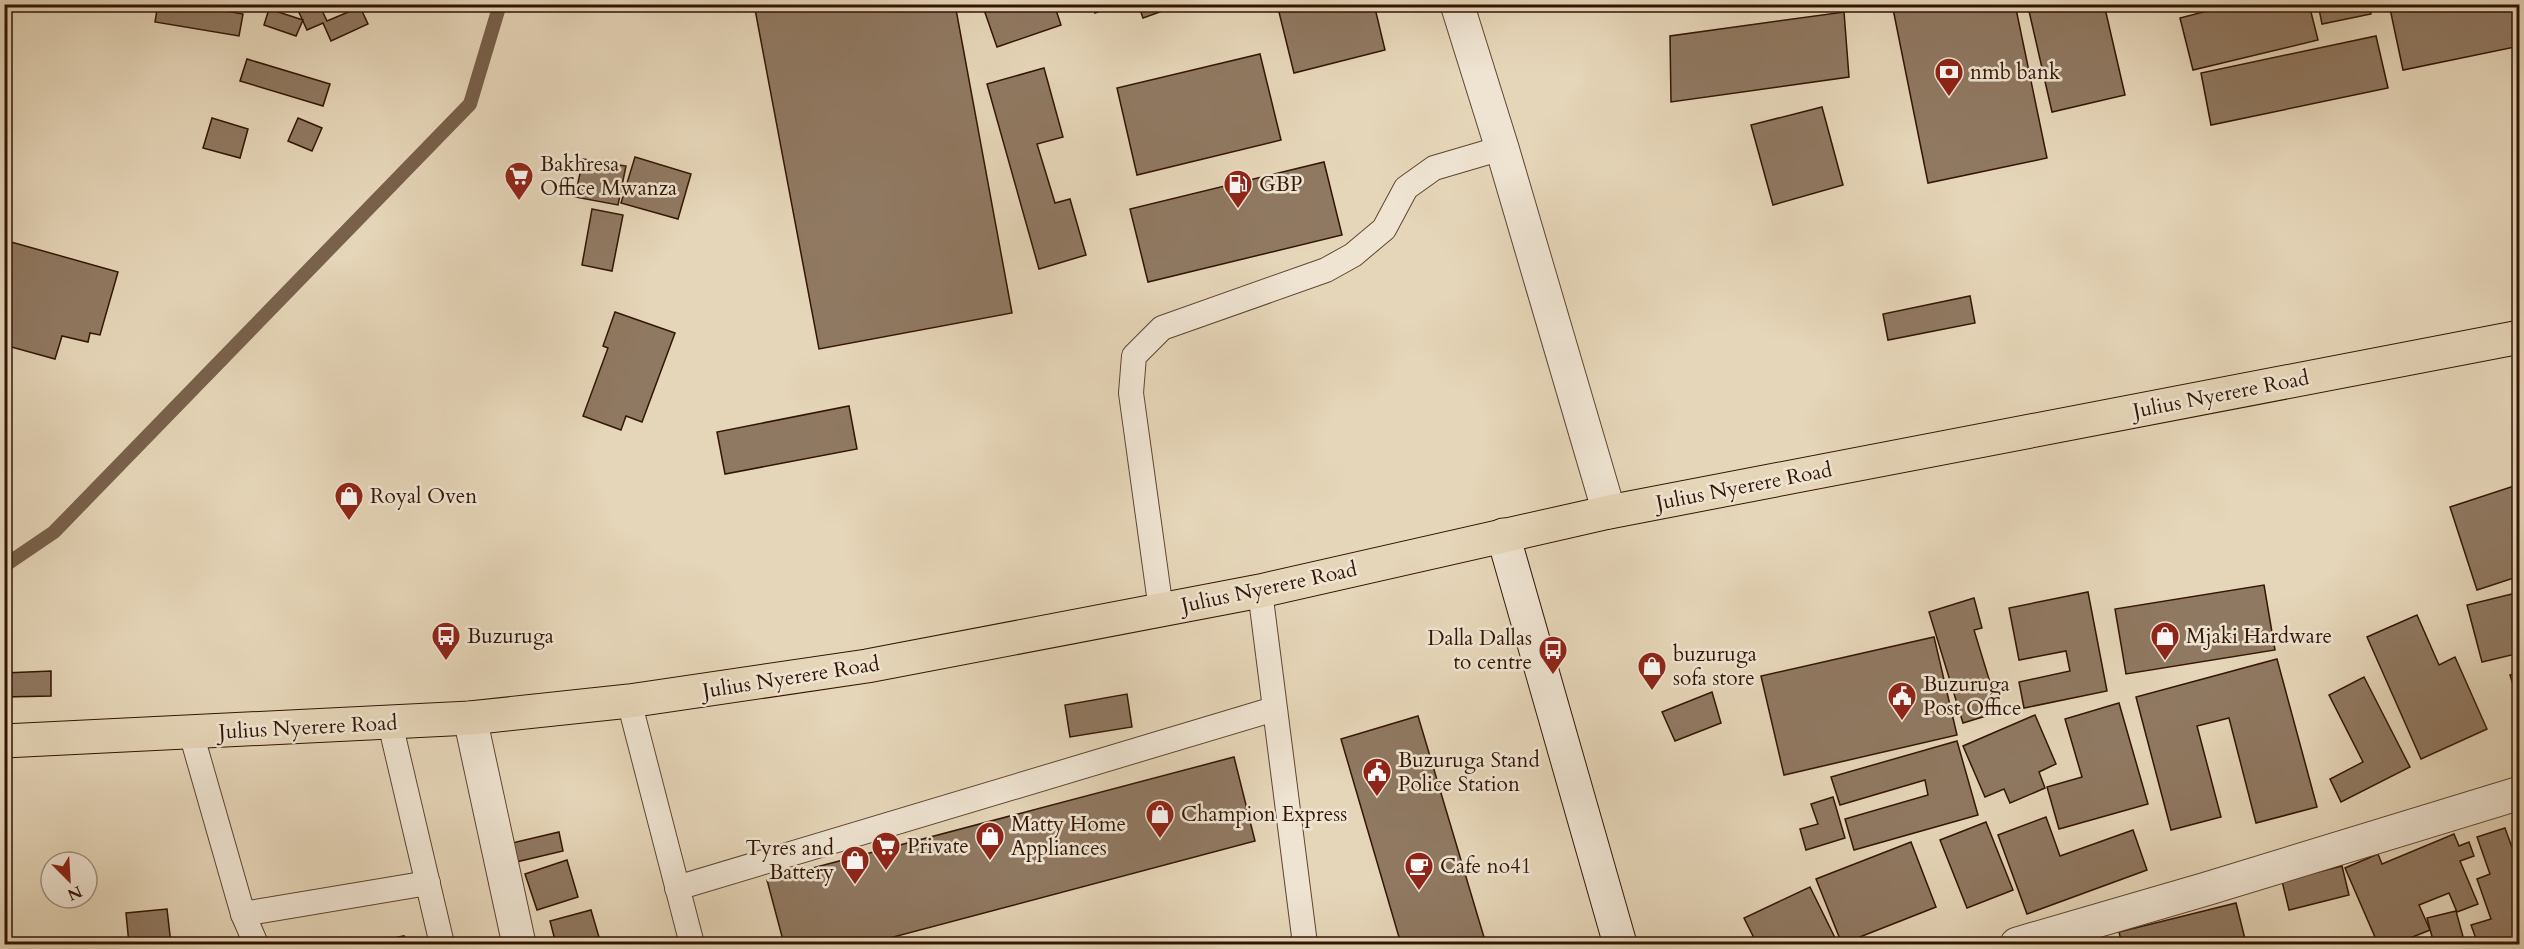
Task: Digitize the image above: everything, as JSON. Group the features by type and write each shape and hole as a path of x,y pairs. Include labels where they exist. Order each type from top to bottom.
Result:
{"highway":[{"name":"Julius Nyerere Road","path":"4,741 470,718 629,701 867,666 1260,591 1609,512 2520,337"}],"street":[{"path":"1457,4 1502,148 1609,512"},
{"path":"1503,535 1620,945"},
{"path":"470,718 519,945"},
{"path":"2017,945 2520,793"}],"lane":[{"path":"1161,609 1131,393 1134,356 1162,328 1326,270 1353,255 1384,229 1406,188 1434,168 1502,148"},
{"path":"1260,591 1305,945"},
{"path":"629,701 692,945"},
{"path":"677,888 1274,709"},
{"path":"390,723 442,945"},
{"path":"190,733 243,914 256,945"},
{"path":"243,914 428,883"}],"building":[{"path":"158,4 186,4 243,14 239,36 155,22"},
{"path":"305,4 319,4 327,21 360,7 368,24 331,41 323,23 307,30 297,8"},
{"path":"754,4 955,4 1012,313 819,349"},
{"path":"982,4 1054,4 1061,25 997,47"},
{"path":"1092,4 1119,4 1095,13"},
{"path":"1138,4 1182,4 1143,18"},
{"path":"1277,4 1374,4 1385,50 1294,73"},
{"path":"1892,4 2015,4 2047,158 1928,183"},
{"path":"2059,4 2104,4 2125,95 2052,112 2029,11"},
{"path":"2234,4 2309,4 2318,40 2193,70 2180,18"},
{"path":"2318,4 2369,4 2371,14 2322,24"},
{"path":"2389,4 2520,4 2520,46 2403,70"},
{"path":"269,9 303,20 296,36 264,25"},
{"path":"1844,12 1849,77 1671,102 1670,36"},
{"path":"2376,36 2388,88 2211,125 2201,73"},
{"path":"1260,54 1281,140 1137,175 1117,88"},
{"path":"247,59 330,84 323,106 240,81"},
{"path":"1044,68 1063,137 1037,144 1055,203 1070,199 1086,255 1039,269 987,84"},
{"path":"1822,107 1843,185 1773,205 1751,125"},
{"path":"212,118 248,129 240,158 203,148"},
{"path":"298,118 322,128 312,151 288,141"},
{"path":"635,157 691,174 678,219 621,203"},
{"path":"583,159 626,166 618,205 575,197"},
{"path":"1324,162 1342,235 1148,282 1130,209"},
{"path":"592,209 623,215 612,271 582,265"},
{"path":"4,240 118,272 100,335 90,333 88,342 62,336 55,359 4,345"},
{"path":"1970,296 1975,323 1888,340 1883,314"},
{"path":"615,312 675,333 642,422 626,416 621,430 583,416 608,348 603,346"},
{"path":"849,406 857,449 725,474 717,432"},
{"path":"2520,484 2520,576 2477,590 2450,507"},
{"path":"2264,585 2275,650 2126,674 2115,609"},
{"path":"2088,592 2107,691 2024,708 2019,682 2070,671 2066,651 2019,660 2009,608"},
{"path":"2520,592 2520,653 2482,662 2467,605"},
{"path":"1974,598 1982,628 1974,630 1999,712 1963,723 1929,612"},
{"path":"2417,615 2439,665 2455,657 2487,729 2421,759 2367,637"},
{"path":"1934,637 1957,735 1784,775 1761,676"},
{"path":"2277,659 2317,807 2256,823 2229,718 2197,726 2221,817 2171,830 2136,697"},
{"path":"51,671 51,696 4,697 4,673"},
{"path":"2520,672 2520,707 2510,675"},
{"path":"2364,677 2410,767 2341,802 2330,779 2363,762 2329,695"},
{"path":"1712,692 1721,723 1675,741 1662,712"},
{"path":"1127,694 1132,727 1070,737 1065,705"},
{"path":"2119,703 2148,804 2059,829 2047,787 2082,777 2065,719"},
{"path":"2035,715 2056,764 2039,772 2045,788 2010,803 2004,789 1985,797 1963,746"},
{"path":"1418,716 1486,944 1401,944 1341,739"},
{"path":"1957,741 1978,815 1854,850 1845,819 1928,795 1925,780 1840,805 1831,777"},
{"path":"1234,757 1255,841 867,944 784,944 767,880"},
{"path":"1833,797 1845,838 1806,850 1800,829 1818,824 1811,804"},
{"path":"2046,817 2060,856 2133,830 2147,870 2027,914 1998,835"},
{"path":"1986,822 2013,890 1967,908 1940,840"},
{"path":"2505,828 2520,870 2520,944 2478,944 2471,925 2491,919 2477,879 2490,874 2477,837"},
{"path":"559,832 563,851 516,862 512,843"},
{"path":"2454,834 2459,846 2469,842 2474,856 2460,861 2478,904 2457,912 2449,893 2419,905 2430,930 2395,944 2378,944 2345,868 2378,854 2382,864"},
{"path":"1911,842 1936,907 1842,944 1816,879"},
{"path":"567,860 578,897 537,910 525,874"},
{"path":"2342,866 2349,895 2289,910 2282,881"},
{"path":"1810,887 1838,944 1757,944 1744,918"},
{"path":"2236,903 2245,939 2223,944 2122,944 2119,932"},
{"path":"167,909 171,944 129,944 126,913"},
{"path":"591,910 601,944 556,944 550,921"},
{"path":"2456,911 2465,944 2434,944 2427,918"},
{"path":"404,936 406,944 366,944"}],"waterway":[{"path":"4,566 54,532 470,104 500,4"}],"place":[{"name":"nmb bank","path":"1949,98"},
{"name":"Bakhresa Office Mwanza","path":"519,202"},
{"name":"GBP","path":"1238,210"},
{"name":"Royal Oven","path":"349,522"},
{"name":"Buzuruga","path":"446,662"},
{"name":"Mjaki Hardware","path":"2165,662"},
{"name":"Dalla Dallas to centre","path":"1553,676"},
{"name":"buzuruga sofa store","path":"1652,692"},
{"name":"Buzuruga Post Office","path":"1902,722"},
{"name":"Buzuruga Stand Police Station","path":"1377,798"},
{"name":"Champion Express","path":"1160,840"},
{"name":"Matty Home Appliances","path":"990,862"},
{"name":"Private","path":"886,872"},
{"name":"Tyres and Battery","path":"855,886"},
{"name":"Cafe no41","path":"1419,892"}]}
